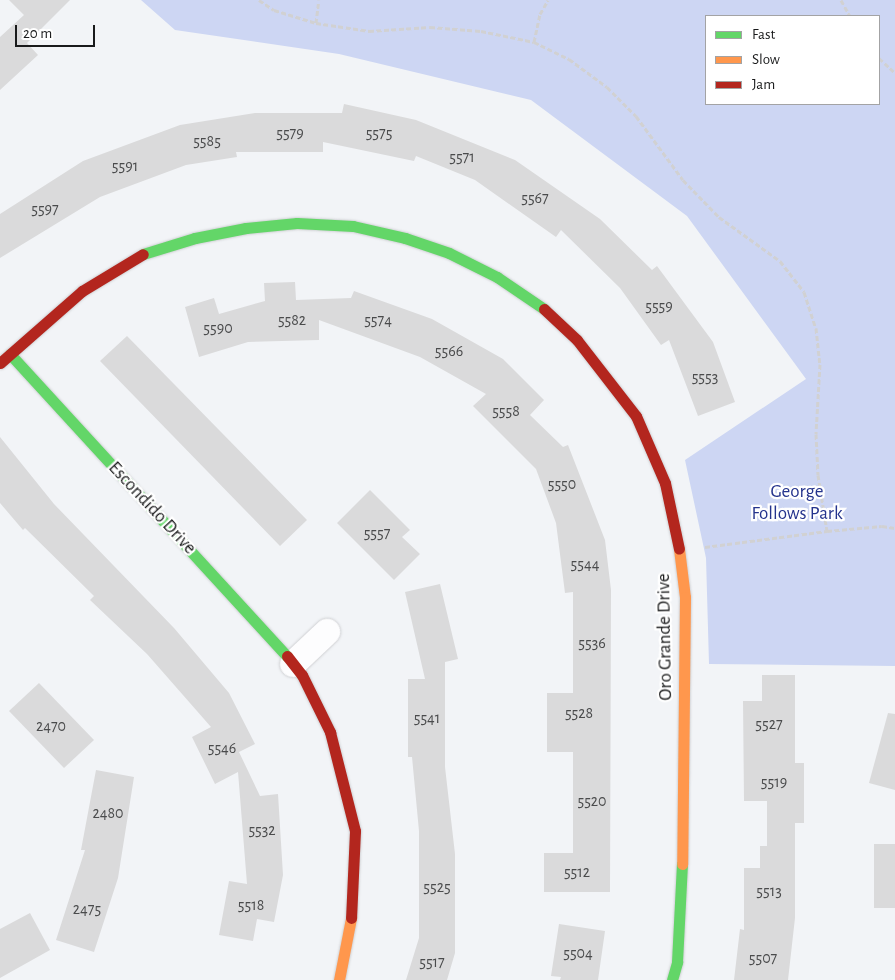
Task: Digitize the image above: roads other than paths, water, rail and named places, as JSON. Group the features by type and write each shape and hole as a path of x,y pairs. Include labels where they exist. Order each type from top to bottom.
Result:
{"street":[{"name":"Oro Grande Drive","path":"0,364 82,291 138,256 196,238 246,228 297,223 354,226 405,238 449,253 497,277 538,303 577,340 636,416 665,483 679,550 685,597 681,906 677,962 672,980"},
{"name":"Escondido Drive","path":"10,354 302,675 330,732 355,831 351,928 339,980"},
{"path":"293,664 327,632"}],"park label":[{"name":"George Follows Park","path":"797,503"}]}
